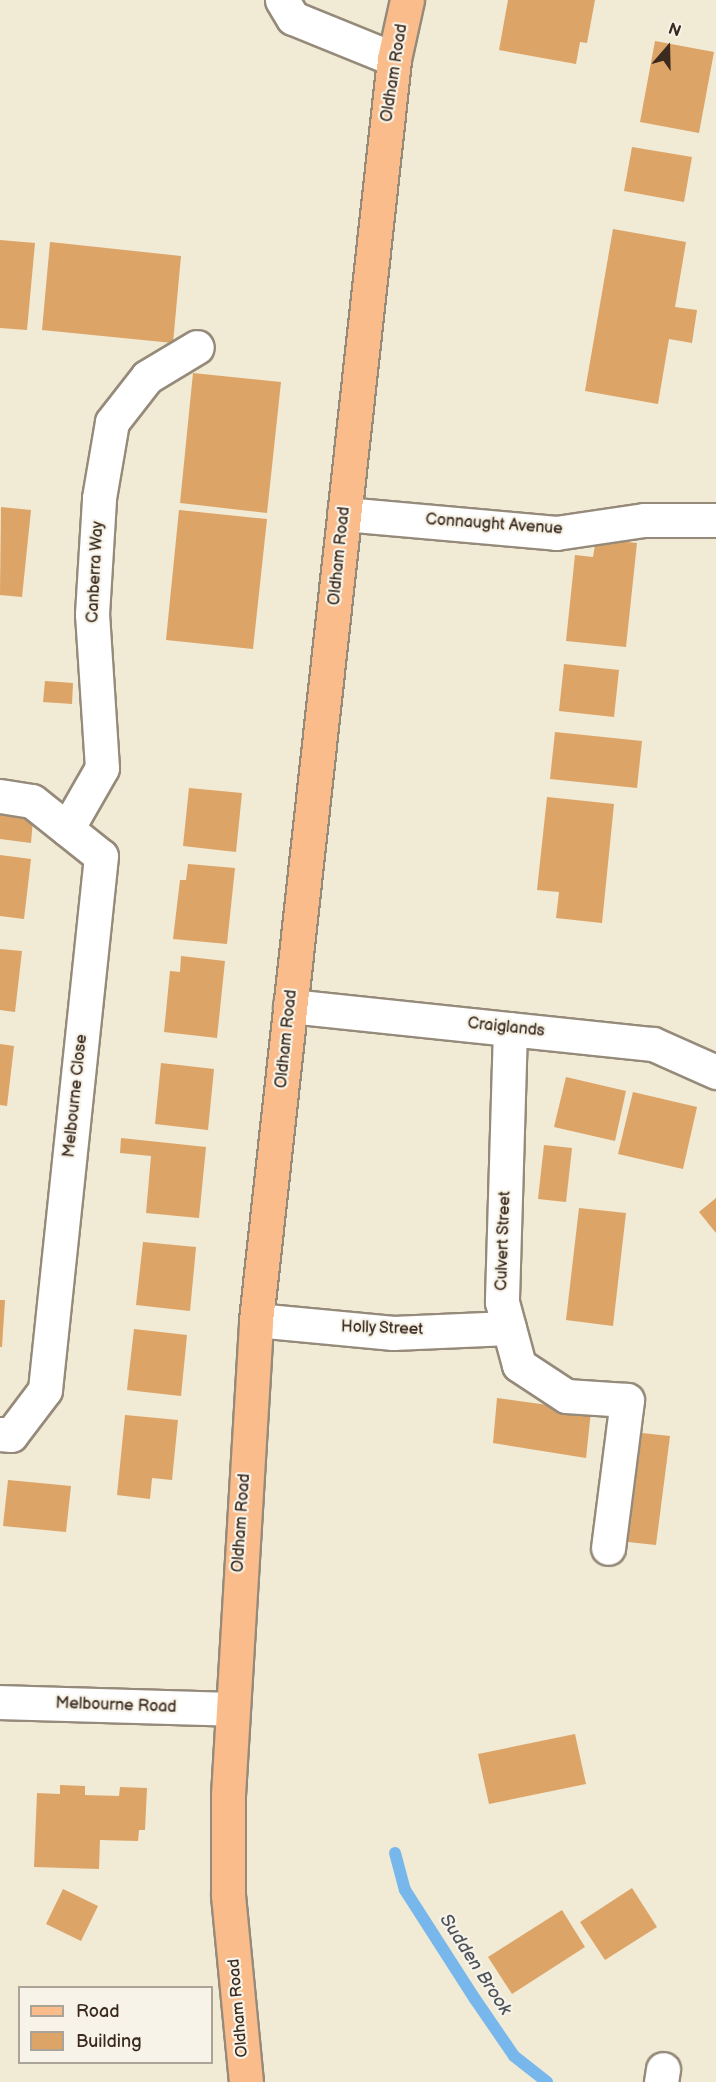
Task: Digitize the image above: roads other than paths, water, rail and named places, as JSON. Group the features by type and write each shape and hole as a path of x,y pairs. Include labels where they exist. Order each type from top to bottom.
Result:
{"main road":[{"name":"Oldham Road","path":"246,2082 228,1894 231,1709 256,1320 394,59 407,0"}],"street":[{"path":"282,0 293,18 394,59"},
{"name":"Canberra Way","path":"67,829 102,768 92,614 99,498 112,422 147,377 197,347"},
{"name":"Connaught Avenue","path":"344,514 556,532 644,520 716,520"},
{"name":"Melbourne Close","path":"0,796 32,801 101,856 45,1390 11,1435 0,1434"},
{"name":"Craiglands","path":"290,1006 653,1044 716,1072"},
{"name":"Culvert Street","path":"510,1029 502,1302 519,1365 566,1396 627,1400 608,1548"},
{"name":"Holly Street","path":"256,1320 393,1333 509,1328"},
{"name":"Melbourne Road","path":"0,1702 231,1709"}],"waterway":[{"name":"Sudden Brook","path":"395,1853 405,1890 475,1999 514,2056 547,2082"}]}
